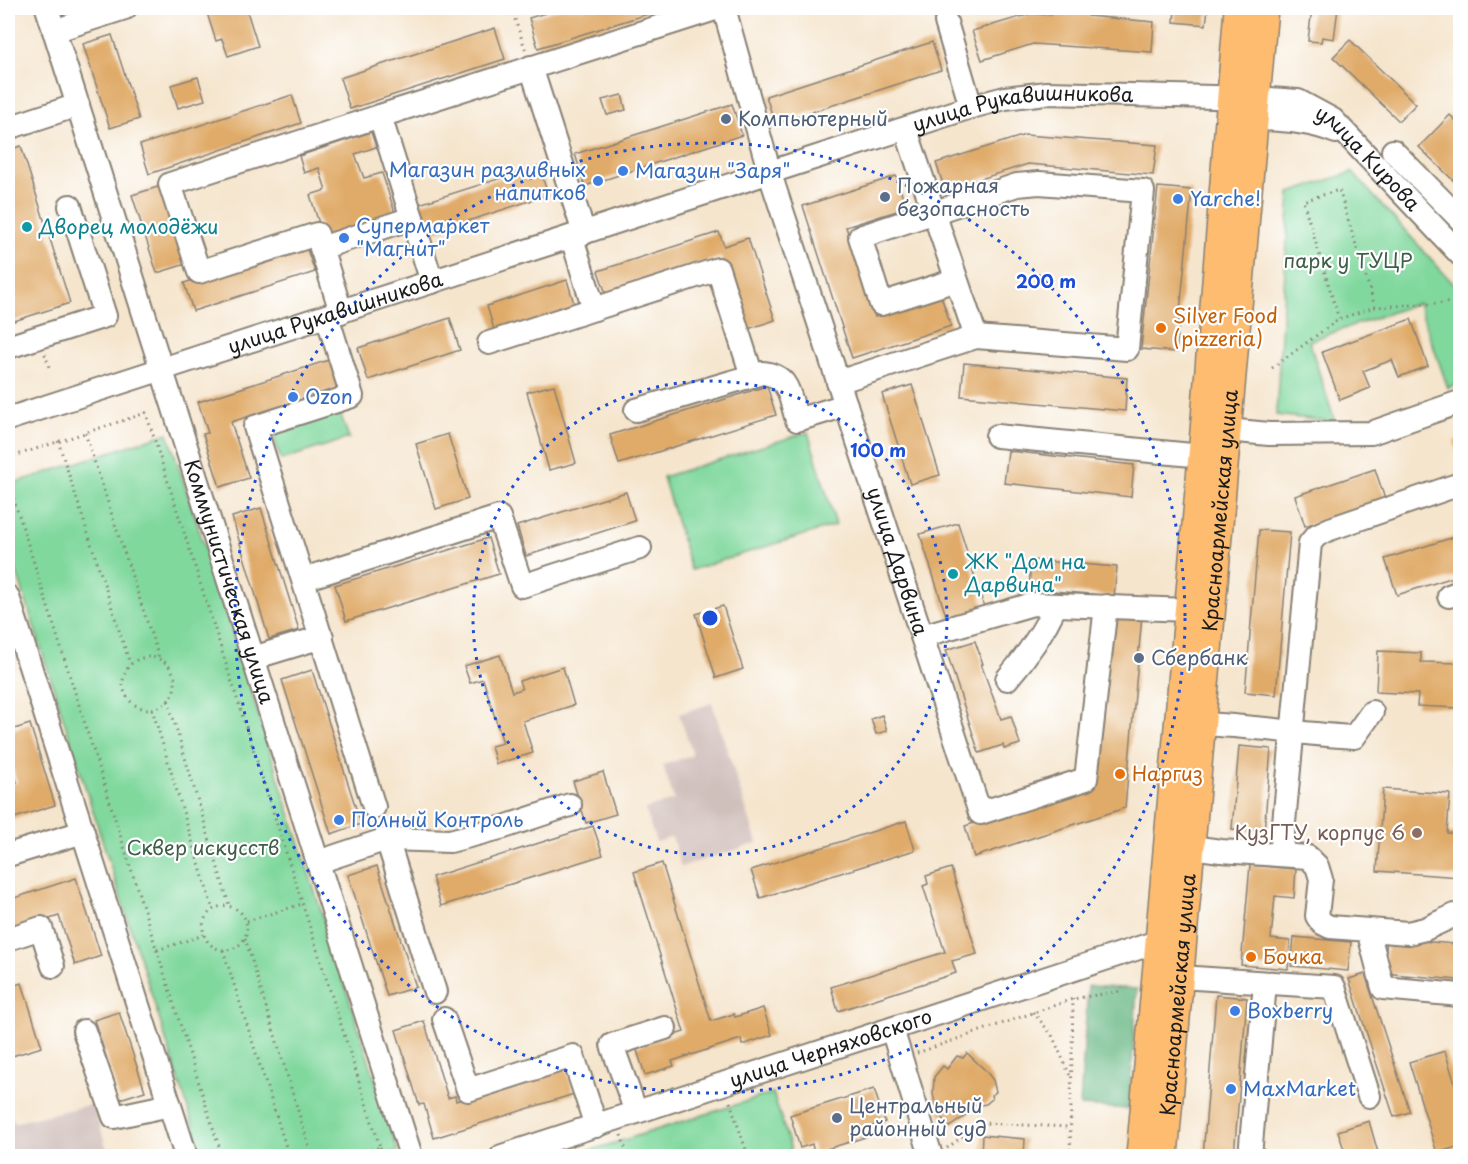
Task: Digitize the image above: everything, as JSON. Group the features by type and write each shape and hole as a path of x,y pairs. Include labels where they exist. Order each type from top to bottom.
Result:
{"main road":[{"name":"Красноармейская улица","path":"1140,1156 1171,941 1191,847 1227,430 1242,109 1238,8"},
{"name":"Красноармейская улица","path":"1164,1156 1180,977 1171,941 1188,610 1202,456 1242,109 1264,8"}],"street":[{"name":"Коммунистическая улица","path":"47,8 411,1156"},
{"path":"54,31 126,8"},
{"path":"374,807 255,427 352,396 317,234 199,272 170,184 718,8"},
{"name":"улица Дарвина","path":"724,8 770,174 980,813 1086,779 1106,606"},
{"path":"946,22 971,107"},
{"path":"531,67 578,235 594,309"},
{"name":"улица Рукавишникова","path":"8,419 906,130 971,107 1005,98 1047,93 1242,109 1307,123 1334,131 1351,140"},
{"path":"8,128 78,105"},
{"path":"380,116 432,282"},
{"path":"906,130 976,337"},
{"name":"улица Кирова","path":"1351,140 1461,254"},
{"path":"1393,151 1461,219"},
{"path":"838,382 976,337 1127,349 1143,191 1039,183 1017,185 860,237 881,304 956,280"},
{"path":"8,347 105,315 70,206"},
{"path":"321,248 412,218"},
{"path":"489,343 718,269 752,375"},
{"path":"636,410 762,373 775,374 785,382 796,420 846,405"},
{"path":"1227,430 1269,434 1371,434 1461,402"},
{"path":"996,436 1202,456"},
{"path":"1281,855 1310,543 1317,535 1330,529 1461,484"},
{"path":"304,579 499,517 522,586 640,548"},
{"path":"8,597 186,1156"},
{"path":"922,636 1033,604 1188,610"},
{"path":"1006,679 1027,656 1056,605"},
{"path":"253,658 322,637"},
{"path":"1201,724 1354,737 1372,712"},
{"path":"318,861 387,839 450,841 504,827 570,805"},
{"path":"8,855 83,832"},
{"path":"387,839 435,992"},
{"path":"1191,847 1308,857 1317,866 1321,879 1317,916 1322,923 1330,927 1408,933 1425,929 1455,915 1461,915"},
{"path":"8,939 41,928 53,966"},
{"path":"1368,930 1383,988 1461,994"},
{"name":"улица Черняховского","path":"502,1156 1171,941"},
{"path":"1180,977 1334,987 1369,1096"},
{"path":"1250,1156 1264,983"},
{"path":"444,1019 468,1090 573,1056 596,1126"},
{"path":"636,1112 612,1045 665,1028"},
{"path":"892,1029 938,1153"},
{"path":"84,1031 114,1117 170,1105"}],"path":[{"path":"511,8 531,67"},
{"path":"1339,319 1303,201 1340,190 1375,307"},
{"path":"1272,368 1339,319 1375,307 1461,302"},
{"path":"8,458 146,413 382,1156"},
{"path":"85,433 159,658"},
{"path":"58,441 130,664"},
{"path":"8,481 222,1156"},
{"path":"149,656 159,658 168,664 173,672 176,682 174,691 162,706 152,709 143,708 133,703 126,695 123,684 125,674 130,664 139,658 149,656"},
{"path":"168,701 229,905 243,914 247,921 248,930 245,938 232,950 223,950 215,948 208,942 203,926 213,910 229,905"},
{"path":"152,709 213,910"},
{"path":"247,921 302,904"},
{"path":"156,950 204,934"},
{"path":"245,938 312,1156"},
{"path":"223,950 289,1156"},
{"path":"902,1059 1073,999 1121,991"},
{"path":"1070,1156 1073,999"},
{"path":"1033,1012 1052,1035 1072,1080"},
{"path":"938,1153 981,1123 1070,1127"},
{"path":"620,1130 628,1156"},
{"path":"350,1156 380,1147"}],"shaded area":[{"path":"712,703 757,843 681,867 672,837 656,842 645,809 674,800 663,765 693,755 679,714"},
{"path":"8,1100 14,1123 93,1104 109,1156 8,1156"}],"green space":[{"name":"парк у ТУЦР","path":"1352,172 1460,291 1460,383 1448,388 1418,303 1309,341 1335,422 1276,415 1290,193"},
{"path":"339,410 349,438 281,460 272,432"},
{"path":"808,432 836,525 691,570 663,477"},
{"name":"Сквер искусств","path":"168,433 398,1151 380,1156 203,1156 8,545 8,485"},
{"path":"1088,986 1137,989 1129,1109 1080,1106"},
{"path":"773,1093 793,1156 573,1156"}],"building":[{"path":"213,8 246,8 258,46 228,56 222,39 216,41 207,13 214,11"},
{"path":"562,8 667,8 538,48 529,18"},
{"path":"1052,8 1088,8 1088,16 1154,22 1152,52 1033,44 982,60 972,31 1030,14 1051,15"},
{"path":"1175,8 1208,8 1206,25 1174,22"},
{"path":"1312,8 1338,8 1334,39 1322,37 1321,42 1308,41"},
{"path":"495,28 505,59 350,109 340,78"},
{"path":"112,35 139,119 110,128 83,44"},
{"path":"1350,40 1416,104 1399,121 1333,57"},
{"path":"932,42 941,70 775,124 766,96"},
{"path":"198,77 205,100 178,108 171,85"},
{"path":"292,95 301,123 149,174 140,145"},
{"path":"622,95 626,110 607,115 602,100"},
{"path":"732,104 742,135 585,186 575,154"},
{"path":"1450,115 1460,125 1460,187 1419,147"},
{"path":"371,132 376,147 355,154 364,178 382,173 396,216 324,239 310,195 326,190 319,168 304,173 299,156"},
{"path":"1025,135 1157,145 1153,175 1028,164 945,190 936,163"},
{"name":"Дворец молодёжи","path":"21,146 70,303 8,323 8,150"},
{"path":"539,166 548,195 425,235 416,205"},
{"path":"896,176 906,208 846,227 875,317 941,296 951,326 852,358 803,206"},
{"path":"161,186 186,264 157,273 132,195"},
{"path":"1158,187 1192,190 1176,352 1141,349"},
{"path":"719,232 724,246 748,238 775,320 745,330 721,257 606,294 598,271"},
{"path":"305,244 315,272 193,311 184,283"},
{"path":"567,280 576,310 496,336 487,306"},
{"path":"450,318 460,350 368,380 358,348"},
{"path":"1411,319 1428,366 1399,377 1392,360 1363,371 1370,388 1340,400 1322,352"},
{"path":"332,359 341,387 231,422 249,478 220,487 203,434 208,433 198,402"},
{"path":"964,363 1127,378 1125,411 961,396"},
{"path":"554,385 576,463 549,470 527,392"},
{"path":"912,385 940,475 910,484 882,394"},
{"path":"767,386 776,415 619,464 610,435"},
{"path":"448,434 468,499 436,509 416,444"},
{"path":"1460,438 1460,459 1454,441"},
{"path":"1008,451 1134,465 1131,497 1004,483"},
{"path":"1375,469 1385,499 1305,526 1295,496"},
{"path":"626,492 635,521 526,556 517,526"},
{"path":"261,508 299,630 269,639 232,517"},
{"name":"ЖК \"Дом на Дарвина\"","path":"958,523 986,613 949,625 920,534"},
{"path":"1259,530 1290,532 1276,695 1245,692"},
{"path":"1460,535 1460,575 1397,595 1385,559"},
{"path":"488,538 499,574 346,621 335,585"},
{"path":"1031,560 1117,567 1114,596 1029,589"},
{"path":"723,606 743,669 716,678 696,614"},
{"path":"1109,613 1142,615 1125,808 974,857 965,826 1097,784"},
{"path":"975,641 1001,719 1011,716 1020,744 1004,749 1003,745 979,753 946,650"},
{"path":"1378,651 1421,653 1421,662 1459,663 1458,708 1417,706 1418,694 1376,692"},
{"path":"500,655 512,692 522,689 519,681 563,667 574,705 523,721 533,753 496,764 491,746 503,743 483,679 470,683 464,666"},
{"path":"312,670 361,824 331,834 282,680"},
{"path":"882,715 887,731 876,734 871,719"},
{"path":"30,724 55,805 8,820 8,785 17,782 11,764 8,765 8,731"},
{"path":"1239,746 1271,749 1264,832 1232,829"},
{"path":"603,772 616,814 586,823 573,781"},
{"name":"КузГТУ, корпус 6","path":"1383,789 1450,794 1447,833 1460,834 1460,877 1377,871"},
{"path":"906,821 915,850 760,898 751,870"},
{"path":"593,826 603,855 441,906 432,877"},
{"path":"662,863 711,1021 734,1014 735,1017 763,1008 772,1035 742,1045 741,1039 672,1061 674,1066 645,1075 636,1047 684,1032 634,872"},
{"path":"1250,865 1296,869 1294,898 1275,896 1271,939 1290,941 1288,969 1241,965"},
{"path":"377,866 416,987 387,996 348,875"},
{"path":"951,868 977,954 952,961 956,973 838,1011 831,987 945,952 923,886 928,884 926,876"},
{"path":"76,878 101,956 75,965 59,916 11,931 8,921 8,900"},
{"path":"1456,923 1460,924 1458,980 1384,973 1387,938 1454,944"},
{"path":"1294,937 1351,942 1348,971 1291,966"},
{"path":"1365,974 1410,1112 1394,1117 1349,979"},
{"path":"22,983 42,1047 12,1056 8,1043 10,1033 8,987"},
{"path":"1216,995 1247,998 1234,1156 1203,1156"},
{"path":"119,1012 145,1091 120,1099 94,1020"},
{"path":"424,1021 448,1098 455,1096 456,1101 565,1066 574,1094 434,1138 424,1104 419,1105 396,1030"},
{"path":"1445,1051 1460,1100 1460,1146 1437,1153 1409,1062"},
{"path":"967,1053 993,1080 996,1092 991,1095 992,1099 986,1104 970,1107 968,1114 948,1128 936,1108 933,1094 934,1077 943,1066 947,1069 957,1056 963,1058"},
{"name":"Центральный районный суд","path":"874,1089 885,1122 869,1127 872,1135 814,1153 812,1144 800,1148 790,1115"},
{"path":"1369,1121 1379,1156 1346,1156 1338,1131"},
{"path":"982,1135 1025,1139 1024,1156 981,1156"}],"place":[{"name":"Компьютерный","path":"726,119"},
{"name":"Магазин \"Заря\"","path":"623,171"},
{"name":"Магазин разливных напитков","path":"598,181"},
{"name":"Пожарная безопасность","path":"885,197"},
{"name":"Yarche!","path":"1178,199"},
{"name":"Дворец молодёжи","path":"27,227"},
{"name":"Супермаркет \"Магнит\"","path":"344,238"},
{"name":"Silver Food (pizzeria)","path":"1161,328"},
{"name":"Ozon","path":"293,397"},
{"name":"ЖК \"Дом на Дарвина\"","path":"953,574"},
{"name":"Сбербанк","path":"1139,658"},
{"name":"Наргиз","path":"1120,774"},
{"name":"Полный Контроль","path":"339,820"},
{"name":"КузГТУ, корпус 6","path":"1417,833"},
{"name":"Бочка","path":"1251,957"},
{"name":"Boxberry","path":"1235,1011"},
{"name":"MaxMarket","path":"1231,1089"},
{"name":"Центральный районный суд","path":"837,1118"}]}
